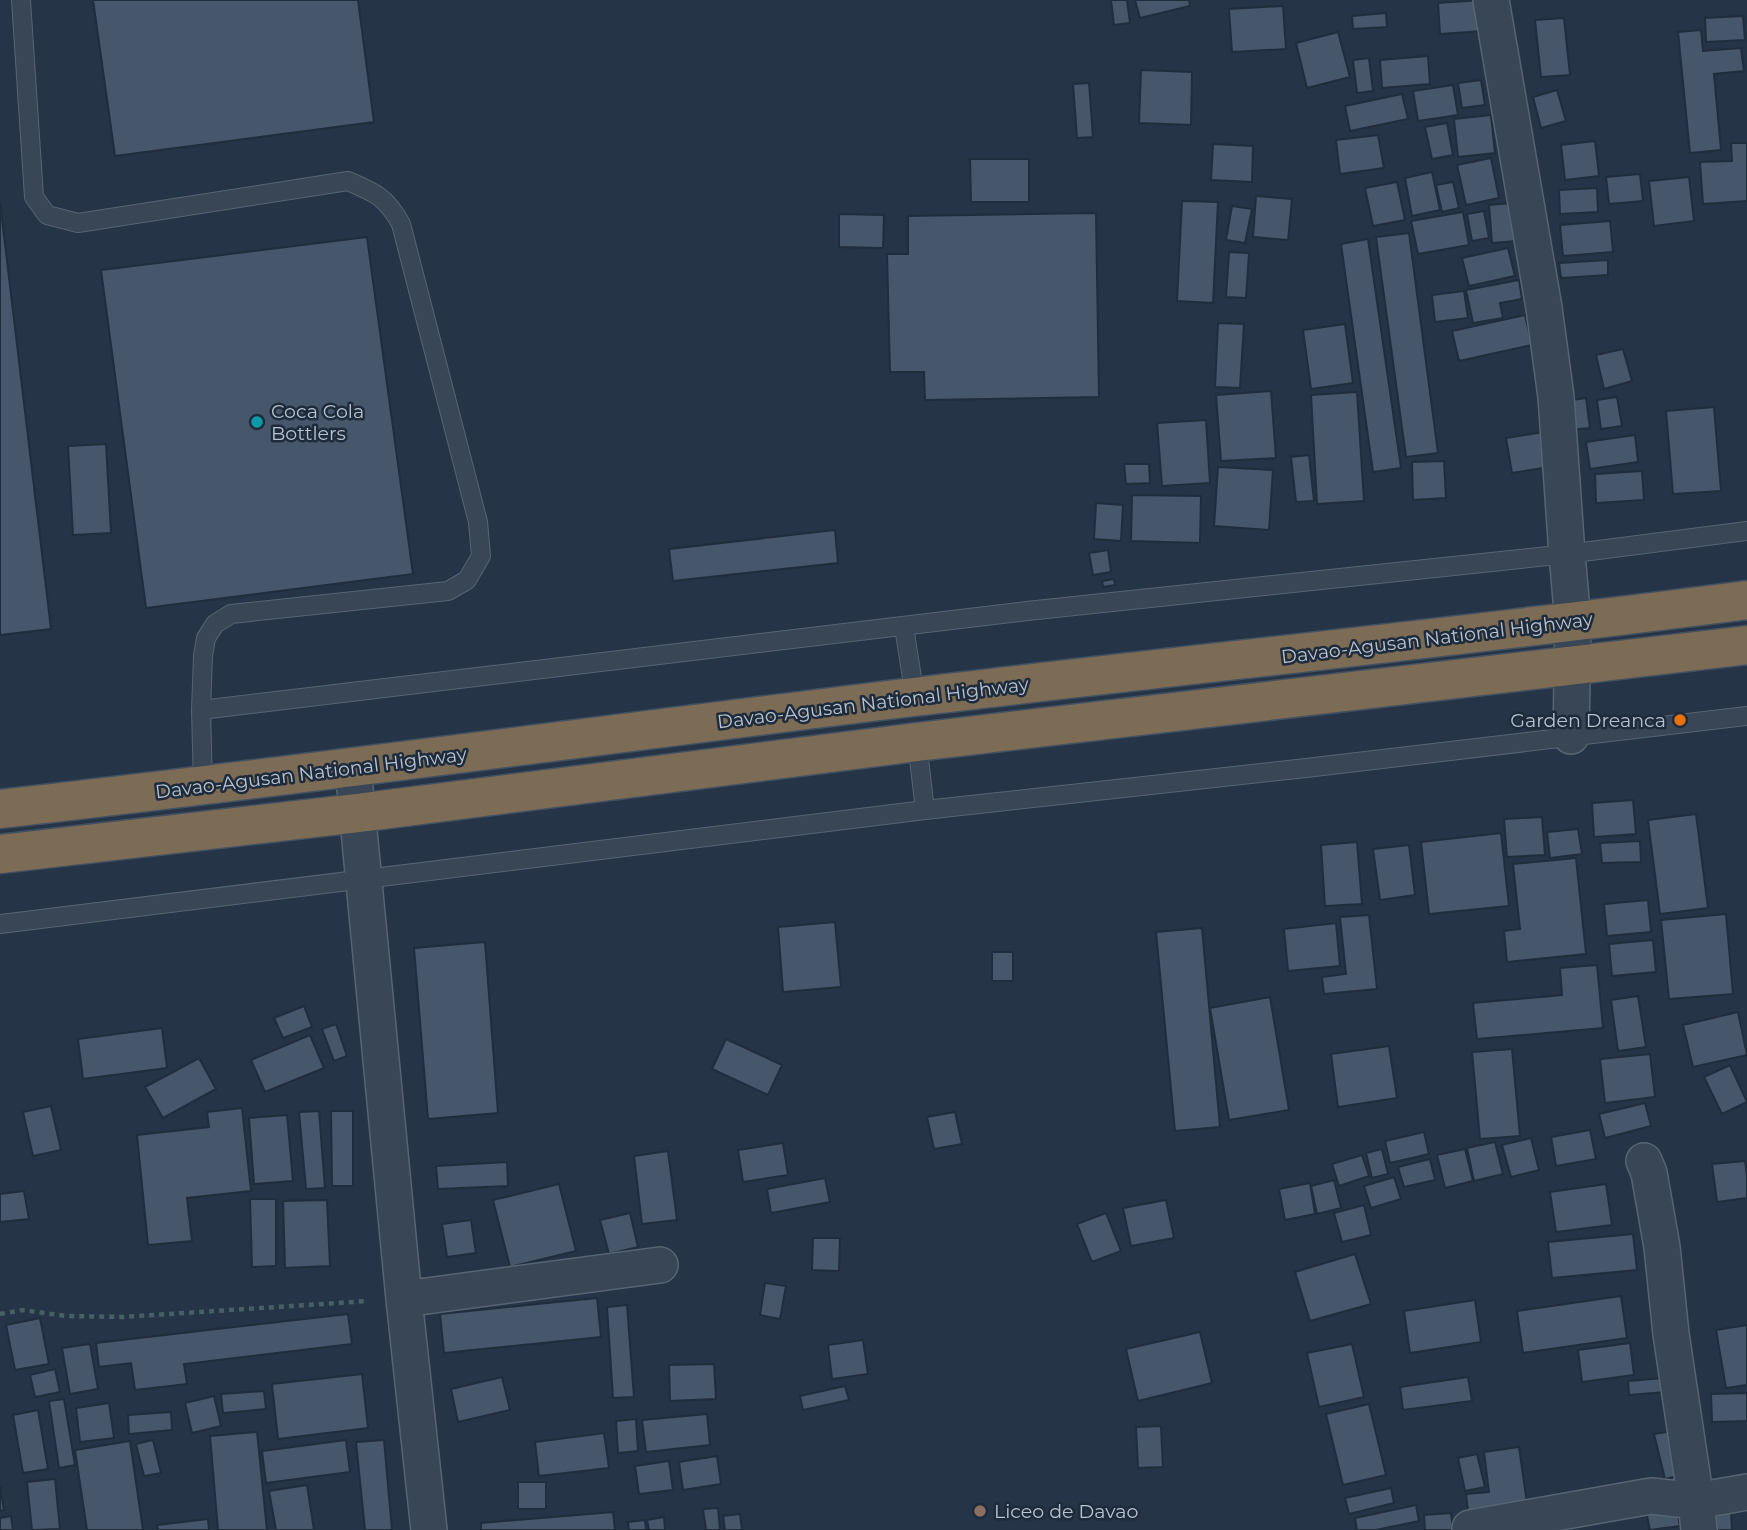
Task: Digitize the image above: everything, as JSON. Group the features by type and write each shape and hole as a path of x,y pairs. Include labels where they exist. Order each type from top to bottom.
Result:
{"highway":[{"name":"Davao-Agusan National Highway","path":"0,809 353,768 915,697 1573,623 1747,600"},
{"path":"0,853 358,813 917,742 1747,645"}],"street":[{"path":"1491,0 1548,334 1556,397 1573,623 1571,736"},
{"path":"353,768 429,1530"},
{"path":"1644,1161 1649,1173 1662,1247 1671,1334 1697,1515"},
{"path":"404,1299 660,1265"},
{"path":"1470,1528 1651,1496 1697,1515 1747,1492"}],"lane":[{"path":"21,0 34,197 47,215 78,223 348,181 372,191 391,205 401,225 478,522 481,556 467,580 448,591 231,614 215,624 206,638 201,710 203,786"},
{"path":"201,710 1041,610 1567,554 1747,531"},
{"path":"904,627 915,697"},
{"path":"0,924 925,810 1747,716"},
{"path":"917,742 925,810"}],"path":[{"path":"0,1314 23,1310 66,1316 123,1317 404,1299"}],"building":[{"path":"93,0 358,0 374,122 115,156"},
{"path":"1111,0 1127,0 1130,23 1114,25"},
{"path":"1135,0 1189,0 1190,6 1140,18"},
{"path":"1481,0 1483,31 1440,34 1438,3"},
{"path":"1283,6 1286,49 1232,52 1229,9"},
{"path":"1386,13 1387,27 1353,29 1352,16"},
{"path":"1743,16 1745,40 1706,42 1705,18"},
{"path":"1564,18 1570,75 1541,77 1535,20"},
{"path":"1701,30 1703,51 1741,48 1744,71 1714,74 1721,150 1690,153 1678,32"},
{"path":"1338,32 1350,77 1307,88 1296,43"},
{"path":"1428,56 1430,84 1382,88 1380,60"},
{"path":"1369,58 1373,91 1357,93 1353,60"},
{"path":"1141,70 1192,72 1191,125 1139,123"},
{"path":"1481,80 1485,105 1462,108 1458,83"},
{"path":"1089,83 1093,137 1077,138 1073,84"},
{"path":"1453,85 1458,115 1418,121 1413,91"},
{"path":"1557,90 1566,121 1541,128 1533,97"},
{"path":"1402,94 1408,119 1350,131 1345,106"},
{"path":"1491,115 1495,153 1458,157 1454,119"},
{"path":"1447,123 1453,155 1432,159 1425,127"},
{"path":"1378,135 1384,168 1340,174 1336,140"},
{"path":"1595,141 1599,176 1565,180 1561,145"},
{"path":"1731,143 1747,143 1747,201 1703,204 1700,162 1732,161"},
{"path":"1213,144 1253,146 1252,182 1211,180"},
{"path":"1491,158 1499,198 1466,205 1457,165"},
{"path":"970,159 1029,159 1029,202 971,202"},
{"path":"1432,172 1440,210 1412,216 1405,178"},
{"path":"1640,174 1643,201 1609,204 1606,177"},
{"path":"1689,177 1694,221 1654,226 1649,181"},
{"path":"1397,182 1405,220 1373,226 1365,188"},
{"path":"1453,182 1459,208 1442,212 1436,185"},
{"path":"1597,188 1598,212 1560,214 1559,190"},
{"path":"1256,196 1292,199 1288,240 1253,237"},
{"path":"1182,201 1218,202 1213,303 1177,301"},
{"path":"0,202 51,629 0,635"},
{"path":"1513,203 1517,241 1492,243 1489,205"},
{"path":"1232,206 1252,209 1245,243 1226,240"},
{"path":"1484,211 1489,238 1472,241 1467,214"},
{"path":"1463,212 1469,245 1418,254 1411,221"},
{"path":"1096,213 1099,397 925,400 924,372 890,372 887,254 908,254 908,216"},
{"path":"839,214 884,215 883,248 839,247"},
{"path":"1610,221 1613,252 1563,256 1560,225"},
{"path":"1409,233 1438,453 1406,457 1376,237"},
{"name":"Coca Cola Bottlers","path":"367,237 413,574 146,608 101,270"},
{"path":"1368,239 1401,468 1373,472 1341,244"},
{"path":"1508,248 1515,276 1469,286 1462,258"},
{"path":"1229,252 1249,253 1246,298 1226,297"},
{"path":"1608,260 1608,275 1561,278 1559,263"},
{"path":"1519,280 1522,299 1500,303 1503,318 1473,323 1466,290"},
{"path":"1464,291 1468,318 1435,322 1432,295"},
{"path":"1525,315 1532,345 1459,361 1452,331"},
{"path":"1218,323 1244,324 1240,388 1215,387"},
{"path":"1345,324 1353,383 1311,389 1303,330"},
{"path":"1623,349 1632,381 1604,389 1596,355"},
{"path":"1271,391 1276,458 1221,461 1216,395"},
{"path":"1357,392 1364,501 1317,504 1311,395"},
{"path":"1617,397 1622,426 1601,429 1597,400"},
{"path":"1586,398 1590,428 1570,430 1566,401"},
{"path":"1714,407 1721,491 1673,494 1666,411"},
{"path":"1206,420 1210,483 1162,486 1157,423"},
{"path":"1550,431 1556,466 1512,473 1506,438"},
{"path":"1635,435 1638,462 1590,469 1586,442"},
{"path":"106,444 111,533 73,535 68,446"},
{"path":"1309,455 1314,501 1296,502 1291,457"},
{"path":"1444,461 1446,498 1413,500 1412,462"},
{"path":"1124,464 1149,464 1150,483 1126,484"},
{"path":"1218,467 1273,470 1269,530 1214,526"},
{"path":"1642,471 1644,500 1596,503 1595,474"},
{"path":"1132,495 1201,496 1200,543 1131,541"},
{"path":"1096,503 1123,505 1121,541 1094,539"},
{"path":"835,530 838,563 673,581 669,549"},
{"path":"1108,550 1111,572 1093,575 1089,553"},
{"path":"1114,579 1115,585 1103,587 1102,581"},
{"path":"1633,800 1636,834 1594,837 1592,803"},
{"path":"1696,814 1708,908 1660,914 1648,820"},
{"path":"1542,817 1545,855 1507,857 1504,819"},
{"path":"1578,829 1582,854 1550,858 1547,832"},
{"path":"1501,833 1509,906 1429,914 1421,842"},
{"path":"1640,841 1641,862 1602,863 1600,843"},
{"path":"1357,842 1362,904 1325,906 1321,845"},
{"path":"1409,845 1415,895 1380,900 1373,849"},
{"path":"1576,858 1586,954 1507,962 1504,931 1520,929 1513,864"},
{"path":"1648,900 1651,932 1607,936 1604,904"},
{"path":"1726,914 1733,994 1669,999 1661,920"},
{"path":"1369,915 1377,989 1324,994 1322,977 1346,974 1340,917"},
{"path":"835,922 841,987 783,992 778,927"},
{"path":"1336,923 1340,966 1288,971 1284,929"},
{"path":"1202,928 1220,1127 1175,1131 1156,932"},
{"path":"1653,940 1656,972 1612,976 1609,944"},
{"path":"485,942 498,1113 428,1119 414,948"},
{"path":"992,952 1013,952 1013,981 992,981"},
{"path":"1597,965 1603,1028 1477,1039 1473,1003 1562,995 1560,968"},
{"path":"1638,996 1646,1047 1618,1051 1611,1000"},
{"path":"1270,997 1289,1110 1229,1120 1210,1008"},
{"path":"304,1006 312,1027 283,1038 274,1018"},
{"path":"1738,1012 1747,1055 1693,1067 1683,1025"},
{"path":"336,1024 347,1056 334,1061 322,1029"},
{"path":"162,1028 167,1068 83,1079 78,1039"},
{"path":"310,1035 324,1068 265,1092 251,1060"},
{"path":"726,1039 782,1065 768,1095 712,1069"},
{"path":"1389,1046 1397,1098 1338,1107 1331,1054"},
{"path":"1512,1049 1520,1136 1480,1139 1472,1052"},
{"path":"1650,1054 1655,1097 1605,1103 1600,1059"},
{"path":"199,1058 216,1089 163,1118 145,1087"},
{"path":"1730,1065 1747,1102 1722,1114 1704,1077"},
{"path":"1645,1103 1651,1126 1605,1138 1599,1114"},
{"path":"51,1106 61,1150 33,1156 23,1112"},
{"path":"242,1108 251,1191 187,1198 192,1241 148,1245 137,1135 209,1127 207,1112"},
{"path":"319,1111 325,1188 306,1189 299,1112"},
{"path":"331,1111 353,1111 353,1186 332,1186"},
{"path":"955,1112 962,1144 934,1149 927,1117"},
{"path":"287,1115 293,1181 254,1184 249,1118"},
{"path":"1590,1130 1596,1159 1556,1166 1551,1137"},
{"path":"1424,1132 1429,1154 1390,1163 1385,1141"},
{"path":"1531,1138 1539,1170 1511,1177 1502,1145"},
{"path":"1495,1142 1503,1174 1474,1181 1467,1148"},
{"path":"783,1143 788,1175 743,1182 738,1150"},
{"path":"1382,1149 1388,1174 1372,1178 1366,1153"},
{"path":"1465,1149 1473,1181 1445,1188 1437,1155"},
{"path":"668,1151 677,1220 642,1224 634,1156"},
{"path":"1362,1155 1369,1176 1339,1186 1332,1164"},
{"path":"1430,1159 1435,1180 1404,1187 1398,1167"},
{"path":"1745,1161 1747,1198 1717,1202 1712,1164"},
{"path":"507,1162 508,1186 438,1189 436,1166"},
{"path":"1394,1177 1401,1199 1371,1208 1364,1186"},
{"path":"825,1178 830,1202 771,1213 767,1189"},
{"path":"1334,1180 1341,1208 1317,1214 1311,1186"},
{"path":"1310,1183 1315,1214 1285,1220 1279,1189"},
{"path":"559,1184 576,1251 510,1267 493,1200"},
{"path":"1606,1184 1612,1225 1556,1232 1550,1192"},
{"path":"24,1191 29,1219 0,1222 0,1194"},
{"path":"250,1199 276,1199 276,1266 252,1267"},
{"path":"327,1200 330,1266 285,1268 283,1201"},
{"path":"1166,1200 1174,1238 1131,1246 1123,1208"},
{"path":"1364,1205 1371,1235 1342,1242 1334,1213"},
{"path":"630,1213 638,1247 609,1254 600,1220"},
{"path":"1106,1213 1121,1251 1092,1262 1077,1224"},
{"path":"471,1220 476,1253 447,1257 442,1224"},
{"path":"1633,1234 1637,1270 1552,1278 1548,1242"},
{"path":"813,1238 840,1238 839,1271 812,1270"},
{"path":"1355,1254 1371,1304 1310,1321 1295,1272"},
{"path":"765,1283 786,1286 780,1319 760,1315"},
{"path":"1621,1296 1627,1338 1523,1353 1517,1311"},
{"path":"597,1298 601,1337 444,1353 440,1314"},
{"path":"1475,1300 1481,1342 1410,1353 1404,1311"},
{"path":"627,1305 634,1397 613,1398 607,1307"},
{"path":"348,1314 352,1344 184,1364 187,1384 135,1390 131,1363 99,1367 96,1343"},
{"path":"40,1318 49,1364 15,1370 6,1325"},
{"path":"1747,1325 1747,1385 1726,1388 1716,1330"},
{"path":"1200,1332 1212,1383 1138,1401 1126,1349"},
{"path":"863,1340 868,1374 832,1379 828,1345"},
{"path":"1630,1343 1634,1375 1582,1382 1578,1350"},
{"path":"90,1344 98,1389 70,1394 62,1348"},
{"path":"1352,1344 1364,1397 1319,1407 1307,1353"},
{"path":"714,1364 716,1399 670,1401 669,1365"},
{"path":"55,1369 60,1392 35,1397 30,1375"},
{"path":"362,1374 368,1428 278,1439 272,1384"},
{"path":"502,1377 510,1410 458,1422 451,1389"},
{"path":"1468,1377 1472,1401 1403,1410 1400,1387"},
{"path":"1665,1378 1666,1392 1629,1395 1628,1381"},
{"path":"845,1386 849,1400 803,1410 800,1396"},
{"path":"264,1391 266,1409 223,1413 221,1394"},
{"path":"1747,1393 1747,1421 1712,1422 1711,1394"},
{"path":"214,1396 221,1426 192,1433 185,1403"},
{"path":"64,1399 75,1465 59,1468 49,1401"},
{"path":"109,1403 114,1438 80,1442 76,1408"},
{"path":"1369,1404 1386,1475 1343,1485 1326,1414"},
{"path":"38,1410 48,1469 23,1473 13,1415"},
{"path":"171,1412 172,1430 129,1434 128,1415"},
{"path":"707,1414 710,1445 646,1452 642,1420"},
{"path":"636,1419 638,1451 618,1453 616,1421"},
{"path":"1161,1426 1163,1467 1138,1468 1136,1427"},
{"path":"1672,1431 1682,1475 1665,1479 1654,1434"},
{"path":"257,1432 267,1530 218,1530 210,1436"},
{"path":"604,1433 609,1468 539,1476 535,1442"},
{"path":"153,1440 161,1473 144,1476 136,1444"},
{"path":"346,1440 350,1472 266,1483 262,1451"},
{"path":"384,1440 392,1530 365,1530 356,1442"},
{"path":"130,1441 143,1530 87,1530 75,1450"},
{"path":"1519,1447 1527,1503 1468,1511 1466,1494 1489,1492 1484,1452"},
{"path":"1477,1454 1485,1487 1465,1491 1458,1458"},
{"path":"717,1456 721,1484 683,1490 679,1462"},
{"path":"669,1461 673,1490 639,1494 635,1466"},
{"path":"55,1479 60,1529 32,1530 27,1482"},
{"path":"518,1482 546,1482 546,1509 518,1509"},
{"path":"307,1485 314,1530 276,1530 269,1491"},
{"path":"0,1486 4,1510 0,1511"},
{"path":"1391,1488 1394,1503 1349,1514 1345,1498"},
{"path":"1675,1501 1680,1526 1650,1530 1645,1506"},
{"path":"1416,1505 1419,1521 1376,1530 1357,1530 1355,1518"},
{"path":"718,1508 720,1530 706,1530 703,1509"},
{"path":"1731,1511 1732,1530 1708,1530 1706,1513"},
{"path":"613,1512 615,1530 481,1530 481,1523"},
{"path":"1451,1513 1453,1530 1425,1530 1424,1515"},
{"path":"740,1514 742,1530 725,1530 723,1516"},
{"path":"11,1516 13,1530 0,1530 0,1518"},
{"path":"664,1517 665,1530 649,1530 647,1520"},
{"path":"208,1519 209,1530 158,1530 157,1525"},
{"path":"645,1520 646,1530 629,1530 628,1522"}],"place":[{"name":"Coca Cola Bottlers","path":"257,422"},
{"name":"Garden Dreanca","path":"1680,720"},
{"name":"Liceo de Davao","path":"980,1511"}]}
